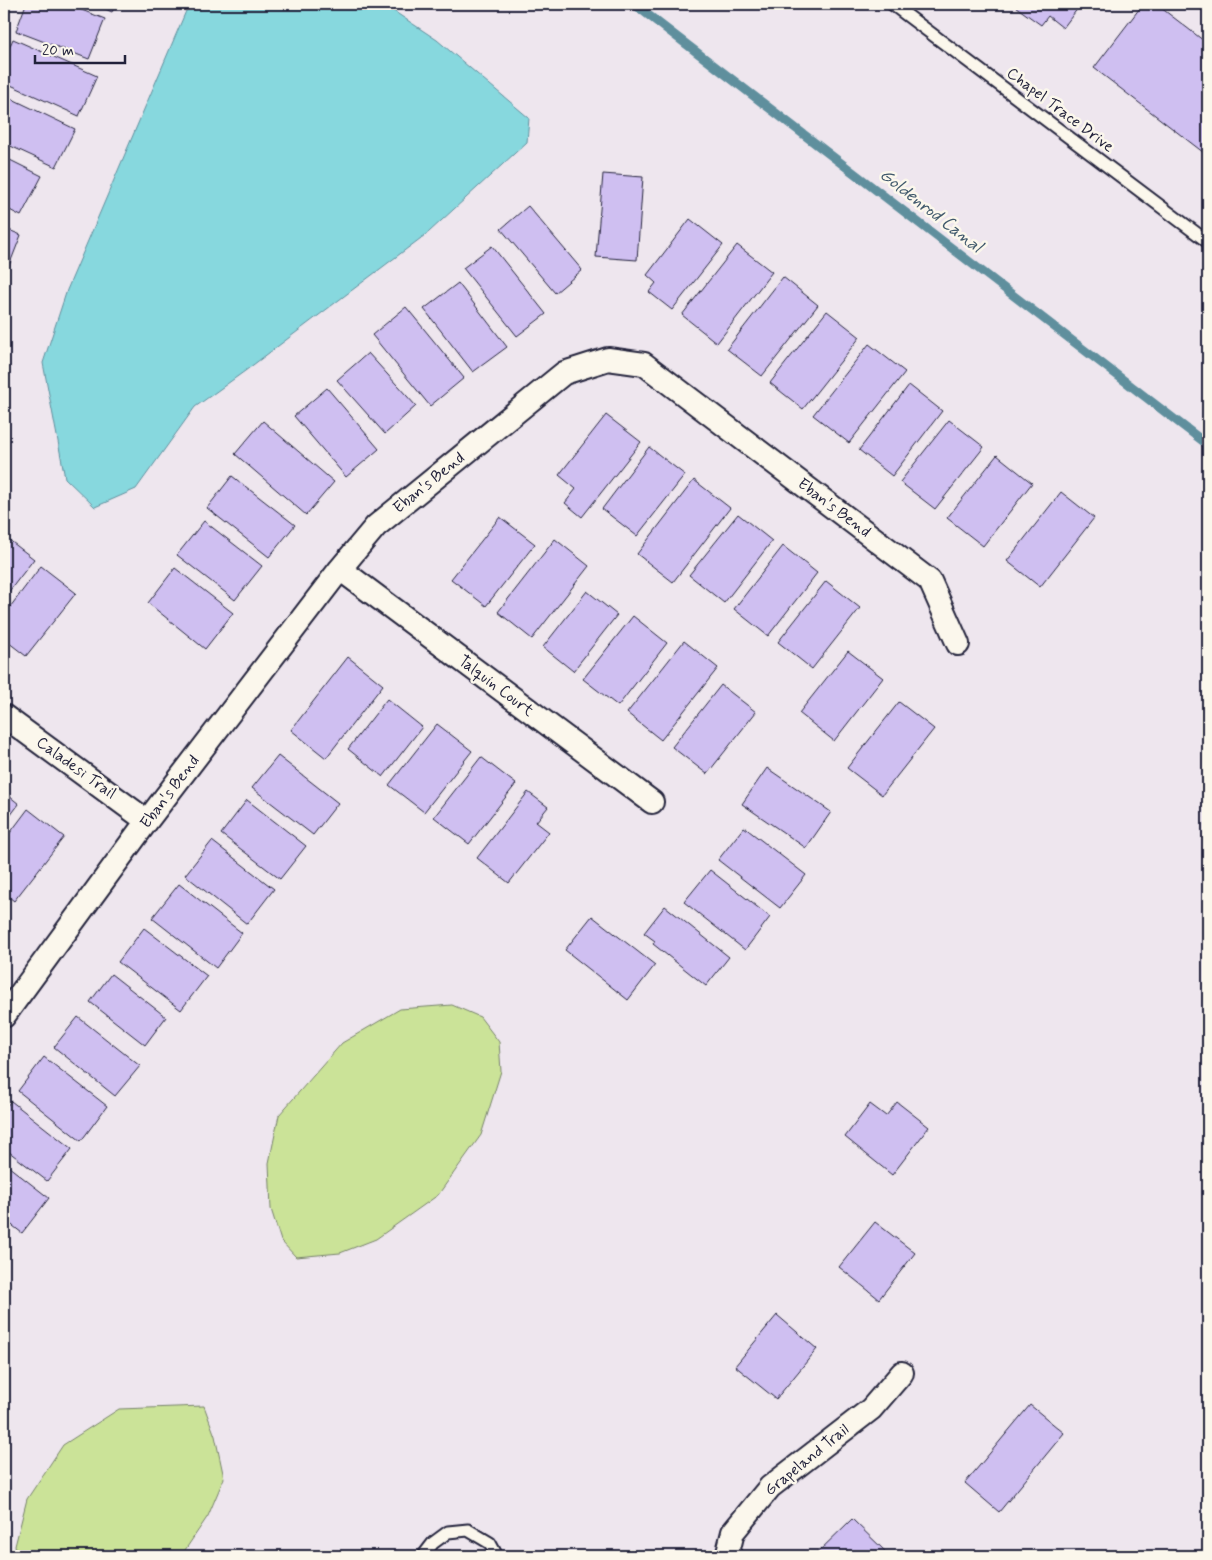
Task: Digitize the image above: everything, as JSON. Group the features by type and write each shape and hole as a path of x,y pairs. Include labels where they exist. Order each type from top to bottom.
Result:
{"street":[{"name":"Eban's Bend","path":"4,1016 148,821 340,569 376,526 564,373 608,359 644,364 930,581 958,644"},
{"name":"Talquin Court","path":"340,569 652,802"},
{"name":"Caladesi Trail","path":"4,716 148,821"},
{"name":"Grapeland Trail","path":"727,1556 733,1532 770,1487 871,1409 902,1373"}],"lane":[{"name":"Chapel Trace Drive","path":"892,4 1208,242"},
{"path":"423,1556 432,1543 448,1532 468,1530 490,1543 497,1556"}],"green space":[{"path":"452,1005 480,1017 499,1042 501,1071 481,1135 438,1195 376,1239 340,1253 296,1257 281,1241 271,1209 269,1163 279,1115 342,1043 400,1009"},
{"path":"204,1406 215,1436 224,1478 208,1516 181,1556 19,1556 15,1546 27,1499 63,1445 119,1409"}],"water":[{"path":"189,4 383,4 437,40 529,118 527,142 429,232 195,407 136,489 95,507 65,478 43,363 67,290"}],"building":[{"path":"26,4 66,4 105,19 89,59 16,31"},
{"path":"94,4 116,4 112,12"},
{"path":"1012,4 1081,4 1063,28 1048,16 1041,25"},
{"path":"1143,4 1156,4 1208,44 1208,156 1094,68"},
{"path":"13,39 97,76 79,116 4,82 4,59"},
{"path":"4,95 75,129 56,167 4,143"},
{"path":"4,157 42,176 21,216 4,207"},
{"path":"603,174 643,177 637,260 596,257"},
{"path":"528,206 582,270 555,293 501,229"},
{"path":"690,219 723,245 672,310 649,292 656,283 647,275"},
{"path":"4,228 21,235 5,276 4,276"},
{"path":"737,245 772,272 717,343 682,315"},
{"path":"492,246 546,314 517,336 463,268"},
{"path":"783,277 818,305 762,376 727,349"},
{"path":"458,283 507,347 473,372 424,309"},
{"path":"406,307 464,378 430,406 372,335"},
{"path":"827,311 860,337 803,409 770,383"},
{"path":"869,344 905,372 849,443 813,415"},
{"path":"368,353 416,406 385,434 337,380"},
{"path":"909,385 942,411 892,476 859,450"},
{"path":"327,388 379,449 346,477 294,416"},
{"path":"606,415 641,442 582,517 565,503 576,489 559,475"},
{"path":"949,420 984,447 935,509 900,482"},
{"path":"263,421 334,482 306,515 235,454"},
{"path":"649,447 685,475 637,536 602,509"},
{"path":"997,455 1032,483 983,546 947,518"},
{"path":"232,476 295,525 269,557 207,508"},
{"path":"694,480 730,508 673,582 637,554"},
{"path":"1061,492 1094,518 1040,587 1007,561"},
{"path":"738,514 772,541 724,603 689,575"},
{"path":"500,517 535,544 486,606 451,579"},
{"path":"204,521 262,566 235,600 177,555"},
{"path":"4,536 34,559 4,598"},
{"path":"555,539 589,566 532,639 498,612"},
{"path":"783,546 817,573 768,636 734,609"},
{"path":"41,566 76,593 26,656 4,639 4,615"},
{"path":"175,568 233,613 205,649 148,603"},
{"path":"826,581 860,608 812,669 778,642"},
{"path":"587,591 617,615 573,671 543,647"},
{"path":"633,616 667,643 618,706 583,679"},
{"path":"684,641 718,668 661,740 627,713"},
{"path":"848,651 883,678 834,741 799,713"},
{"path":"348,657 383,685 326,758 291,730"},
{"path":"721,685 756,712 707,774 672,747"},
{"path":"387,699 422,727 383,777 348,749"},
{"path":"899,702 934,729 882,795 847,768"},
{"path":"437,724 472,751 424,812 389,785"},
{"path":"278,756 338,803 313,835 252,788"},
{"path":"481,757 516,784 469,844 434,817"},
{"path":"767,768 831,812 806,848 742,804"},
{"path":"4,792 19,804 4,824"},
{"path":"528,792 548,807 536,822 549,832 509,883 477,858"},
{"path":"247,800 306,846 280,879 221,834"},
{"path":"28,809 64,837 14,901 4,893 4,841"},
{"path":"744,827 806,875 780,908 718,860"},
{"path":"212,841 274,889 247,924 185,875"},
{"path":"710,870 770,917 745,950 684,902"},
{"path":"179,884 242,933 216,968 152,918"},
{"path":"665,906 729,957 706,986 653,944 655,941 644,933"},
{"path":"592,916 655,965 628,1000 565,950"},
{"path":"144,928 207,976 181,1010 118,962"},
{"path":"111,974 166,1017 145,1045 90,1002"},
{"path":"78,1017 140,1066 115,1096 54,1047"},
{"path":"44,1057 107,1106 81,1141 18,1091"},
{"path":"11,1101 72,1149 47,1181 4,1148 4,1109"},
{"path":"897,1102 929,1127 892,1175 845,1137 870,1104 886,1116"},
{"path":"4,1163 49,1198 22,1233 4,1219"},
{"path":"875,1222 915,1253 879,1299 839,1267"},
{"path":"777,1315 817,1349 776,1399 735,1366"},
{"path":"1030,1405 1064,1433 999,1512 965,1483"},
{"path":"852,1519 887,1553 884,1556 814,1556"}],"waterway":[{"name":"Goldenrod Canal","path":"634,4 1208,445"}]}
